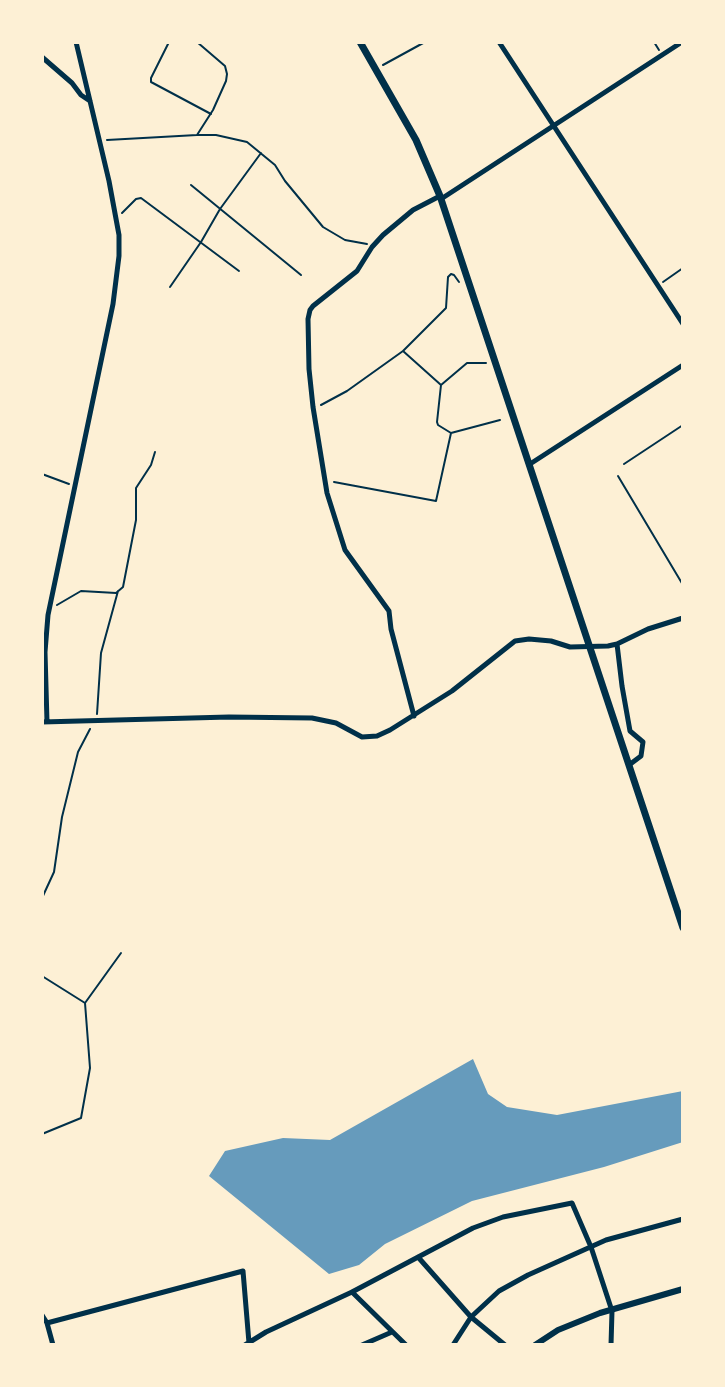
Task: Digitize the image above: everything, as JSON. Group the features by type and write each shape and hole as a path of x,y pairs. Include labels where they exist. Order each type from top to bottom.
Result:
{"main road":[{"path":"360,42 416,141 441,197 683,928"}],"street":[{"path":"76,42 116,218 119,256 113,304 50,605 45,651 44,722 312,718 336,723 362,737 377,736 414,716 452,691 515,641 540,640 570,647 608,646 648,629 683,618"},
{"path":"498,42 683,324"},
{"path":"414,716 391,629 389,611 345,550 325,481 309,369 310,310 357,271 372,247 383,235 413,210 441,197 682,42"},
{"path":"42,57 90,102"},
{"path":"530,464 683,364"},
{"path":"617,644 630,731 643,742 641,756 629,765"},
{"path":"47,1323 243,1270 247,1344 266,1332 352,1292 447,1240 483,1224 503,1217 572,1203 591,1247 612,1311 611,1345"},
{"path":"453,1345 471,1317 499,1290 606,1240 683,1220"},
{"path":"418,1257 471,1317 505,1345"},
{"path":"535,1345 558,1330 600,1313 683,1289"},
{"path":"352,1292 406,1345"},
{"path":"42,1315 47,1323 53,1345"},
{"path":"362,1345 392,1332"}],"path":[{"path":"169,42 151,82 211,114"},
{"path":"197,42 225,66 227,74 211,114 197,135"},
{"path":"376,69 425,42"},
{"path":"100,141 216,135 247,142 275,165 285,181 323,227 345,240 361,242 372,247"},
{"path":"170,287 201,242 220,209 261,153"},
{"path":"191,185 301,275"},
{"path":"116,218 136,199 141,198 238,271"},
{"path":"657,285 683,268"},
{"path":"313,407 347,391 403,351 446,308 448,277 451,274 454,275 460,283"},
{"path":"403,351 441,385"},
{"path":"496,363 467,363 441,385 437,422 451,433 500,420"},
{"path":"624,464 683,425"},
{"path":"325,481 436,501 451,433"},
{"path":"50,605 57,605 81,591 116,593 123,587 136,520 136,488 151,465 155,452"},
{"path":"42,474 75,486"},
{"path":"618,476 683,585"},
{"path":"42,898 54,872 62,817 78,752 95,720 99,665 118,591"},
{"path":"42,1134 81,1118 90,1068 85,1004 121,953"},
{"path":"42,976 85,1004"}],"water":[{"path":"473,1059 488,1094 507,1107 557,1115 683,1091 683,1142 604,1167 472,1201 385,1244 359,1265 329,1274 209,1176 225,1151 283,1138 330,1140"}]}
